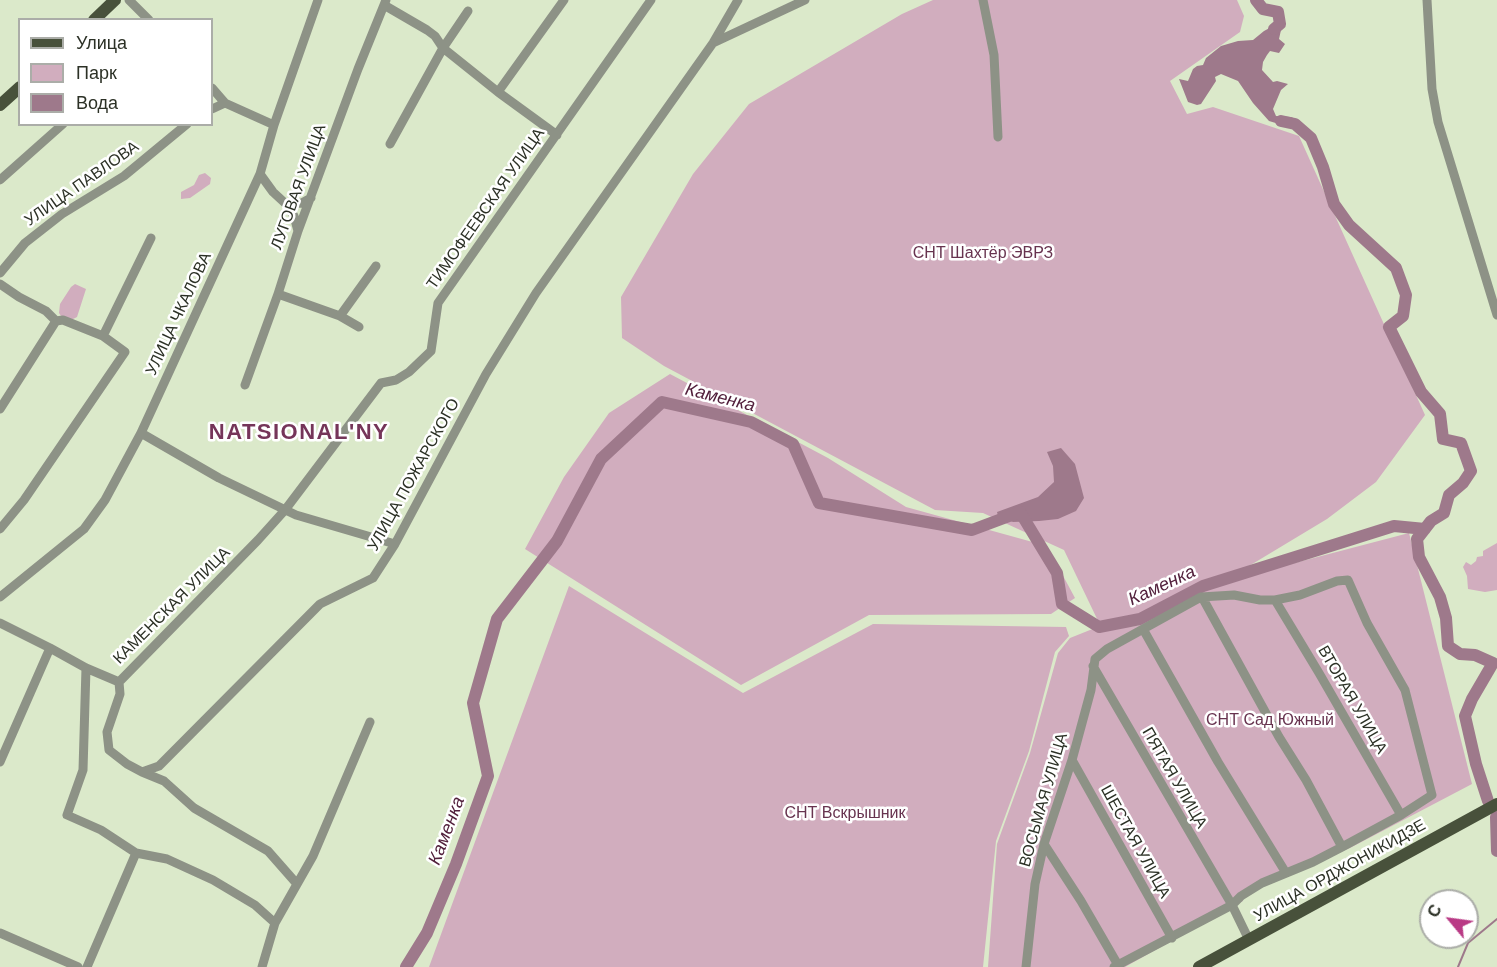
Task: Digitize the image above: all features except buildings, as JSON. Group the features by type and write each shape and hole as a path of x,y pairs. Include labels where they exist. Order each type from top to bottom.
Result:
{"main road":[{"path":"96,18 115,0"},
{"path":"0,105 18,89"},
{"name":"УЛИЦА ОРДЖОНИКИДЗЕ","path":"1200,967 1497,804"}],"street":[{"path":"129,0 147,18"},
{"name":"УЛИЦА ЧКАЛОВА","path":"0,597 84,529 105,500 141,433 260,174 273,125 318,0"},
{"path":"498,92 564,0"},
{"name":"ТИМОФЕЕВСКАЯ УЛИЦА","path":"285,510 381,383 396,380 410,372 431,351 438,303 651,0"},
{"name":"УЛИЦА ПОЖАРСКОГО","path":"142,772 159,766 320,604 374,578 395,544 486,374 536,293 713,43 738,0"},
{"name":"УЛИЦА ПОЖАРСКОГО","path":"713,43 805,0"},
{"path":"983,0 994,55 998,137"},
{"path":"1427,0 1432,89 1438,122 1497,315"},
{"path":"385,3 435,36 443,48 557,135"},
{"name":"ЛУГОВАЯ УЛИЦА","path":"245,385 298,231 385,3"},
{"path":"390,144 443,48 468,11"},
{"path":"213,89 225,104 273,125"},
{"path":"213,109 225,104"},
{"path":"0,180 61,126"},
{"name":"УЛИЦА ПАВЛОВА","path":"0,273 25,243 62,214 124,176 185,126"},
{"path":"260,174 273,192 286,204 294,216 298,231"},
{"path":"286,204 302,203 311,198"},
{"path":"103,336 151,238"},
{"path":"340,316 376,266"},
{"path":"0,284 46,311 56,321"},
{"path":"278,294 340,316 359,327"},
{"path":"0,409 56,321 63,320 103,336 125,352 24,500 0,529"},
{"path":"141,433 219,478 296,515 395,544"},
{"name":"КАМЕНСКАЯ УЛИЦА","path":"0,623 86,668 119,682 285,510"},
{"path":"1044,844 1081,901 1116,966 1232,905 1240,896 1262,883 1342,848 1432,795 1405,690 1367,623 1348,580 1337,581 1300,595 1275,600 1260,600 1234,594 1202,597 1107,649 1095,659 1093,666"},
{"path":"1202,597 1342,848"},
{"name":"ВТОРАЯ УЛИЦА","path":"1275,600 1401,815"},
{"path":"1143,629 1218,762 1286,873"},
{"path":"0,762 50,648"},
{"name":"ВОСЬМАЯ УЛИЦА","path":"1026,967 1035,884 1044,844 1072,760 1091,690 1093,666"},
{"name":"ПЯТАЯ УЛИЦА","path":"1093,666 1232,905 1249,940"},
{"path":"86,668 83,770 67,815 101,830 136,853 167,859 213,880 255,905 275,923"},
{"path":"119,682 120,694 107,732 109,750 127,764 164,781 194,808 268,851 297,884"},
{"path":"262,967 275,923 313,856 370,722"},
{"name":"ШЕСТАЯ УЛИЦА","path":"1072,760 1172,938"},
{"path":"87,967 136,853"},
{"path":"0,933 78,967"}],"green space":[{"name":"СНТ Шахтёр ЭВРЗ","path":"933,0 1237,0 1244,16 1240,32 1170,81 1187,114 1213,107 1299,136 1425,415 1376,482 1327,519 1254,563 1137,625 1100,625 1064,550 983,513 935,510 664,366 622,338 621,297 693,174 749,104 902,14"},
{"path":"205,173 211,178 210,184 190,198 181,199 181,192 194,185 199,175"},
{"path":"75,284 86,289 77,317 71,320 61,316 60,304"},
{"path":"670,374 828,458 906,507 1047,546 1075,598 1051,614 869,615 741,685 525,549 564,477 609,413"},
{"name":"СНТ Сад Южный","path":"1409,533 1472,784 1350,848 1242,897 1243,901 1125,967 988,967 997,844 1030,753 1058,653 1070,638 1095,628 1137,626 1222,582"},
{"path":"1497,543 1497,590 1485,592 1468,589 1467,576 1463,567 1466,562 1471,565 1477,557 1483,556 1483,551"},
{"name":"СНТ Вскрышник","path":"569,586 743,693 873,624 1066,627 1069,636 1055,652 1029,751 996,841 983,967 429,967"}],"water":[{"path":"1281,15 1283,21 1279,39 1285,44 1279,53 1270,51 1263,62 1262,70 1273,82 1288,84 1281,90 1273,109 1276,116 1291,117 1300,121 1294,127 1269,121 1238,81 1221,74 1215,77 1216,81 1201,104 1188,102 1179,79 1188,81 1193,69 1203,65 1206,58 1221,46 1253,40 1277,24 1276,17"},
{"path":"1061,448 1075,464 1084,498 1076,511 1058,519 1039,521 1013,522 998,516 997,512 1038,497 1054,482 1053,466 1047,452"}],"waterway":[{"path":"1256,0 1263,9 1278,12 1280,24 1274,29"},
{"path":"1281,121 1295,124 1311,138 1334,204 1349,225 1396,268 1406,295 1403,316 1389,327 1421,392 1440,414 1443,439 1461,443 1471,471 1463,483 1449,495 1444,513 1431,521 1417,539 1419,557 1440,597 1446,618 1448,646 1460,654 1475,655 1493,663 1465,716 1476,764 1488,801"},
{"name":"Каменка","path":"406,967 427,933 456,864 488,776 473,703 497,619 557,541 601,459 662,402 751,422 793,444 819,503 972,530 1020,512 1057,573 1062,604 1099,627 1140,619 1203,586 1394,526 1425,529"},
{"path":"1496,817 1497,851"},
{"path":"1458,967 1468,943 1497,919"}],"district":[{"name":"NATSIONAL'NY","path":"299,433"}]}
